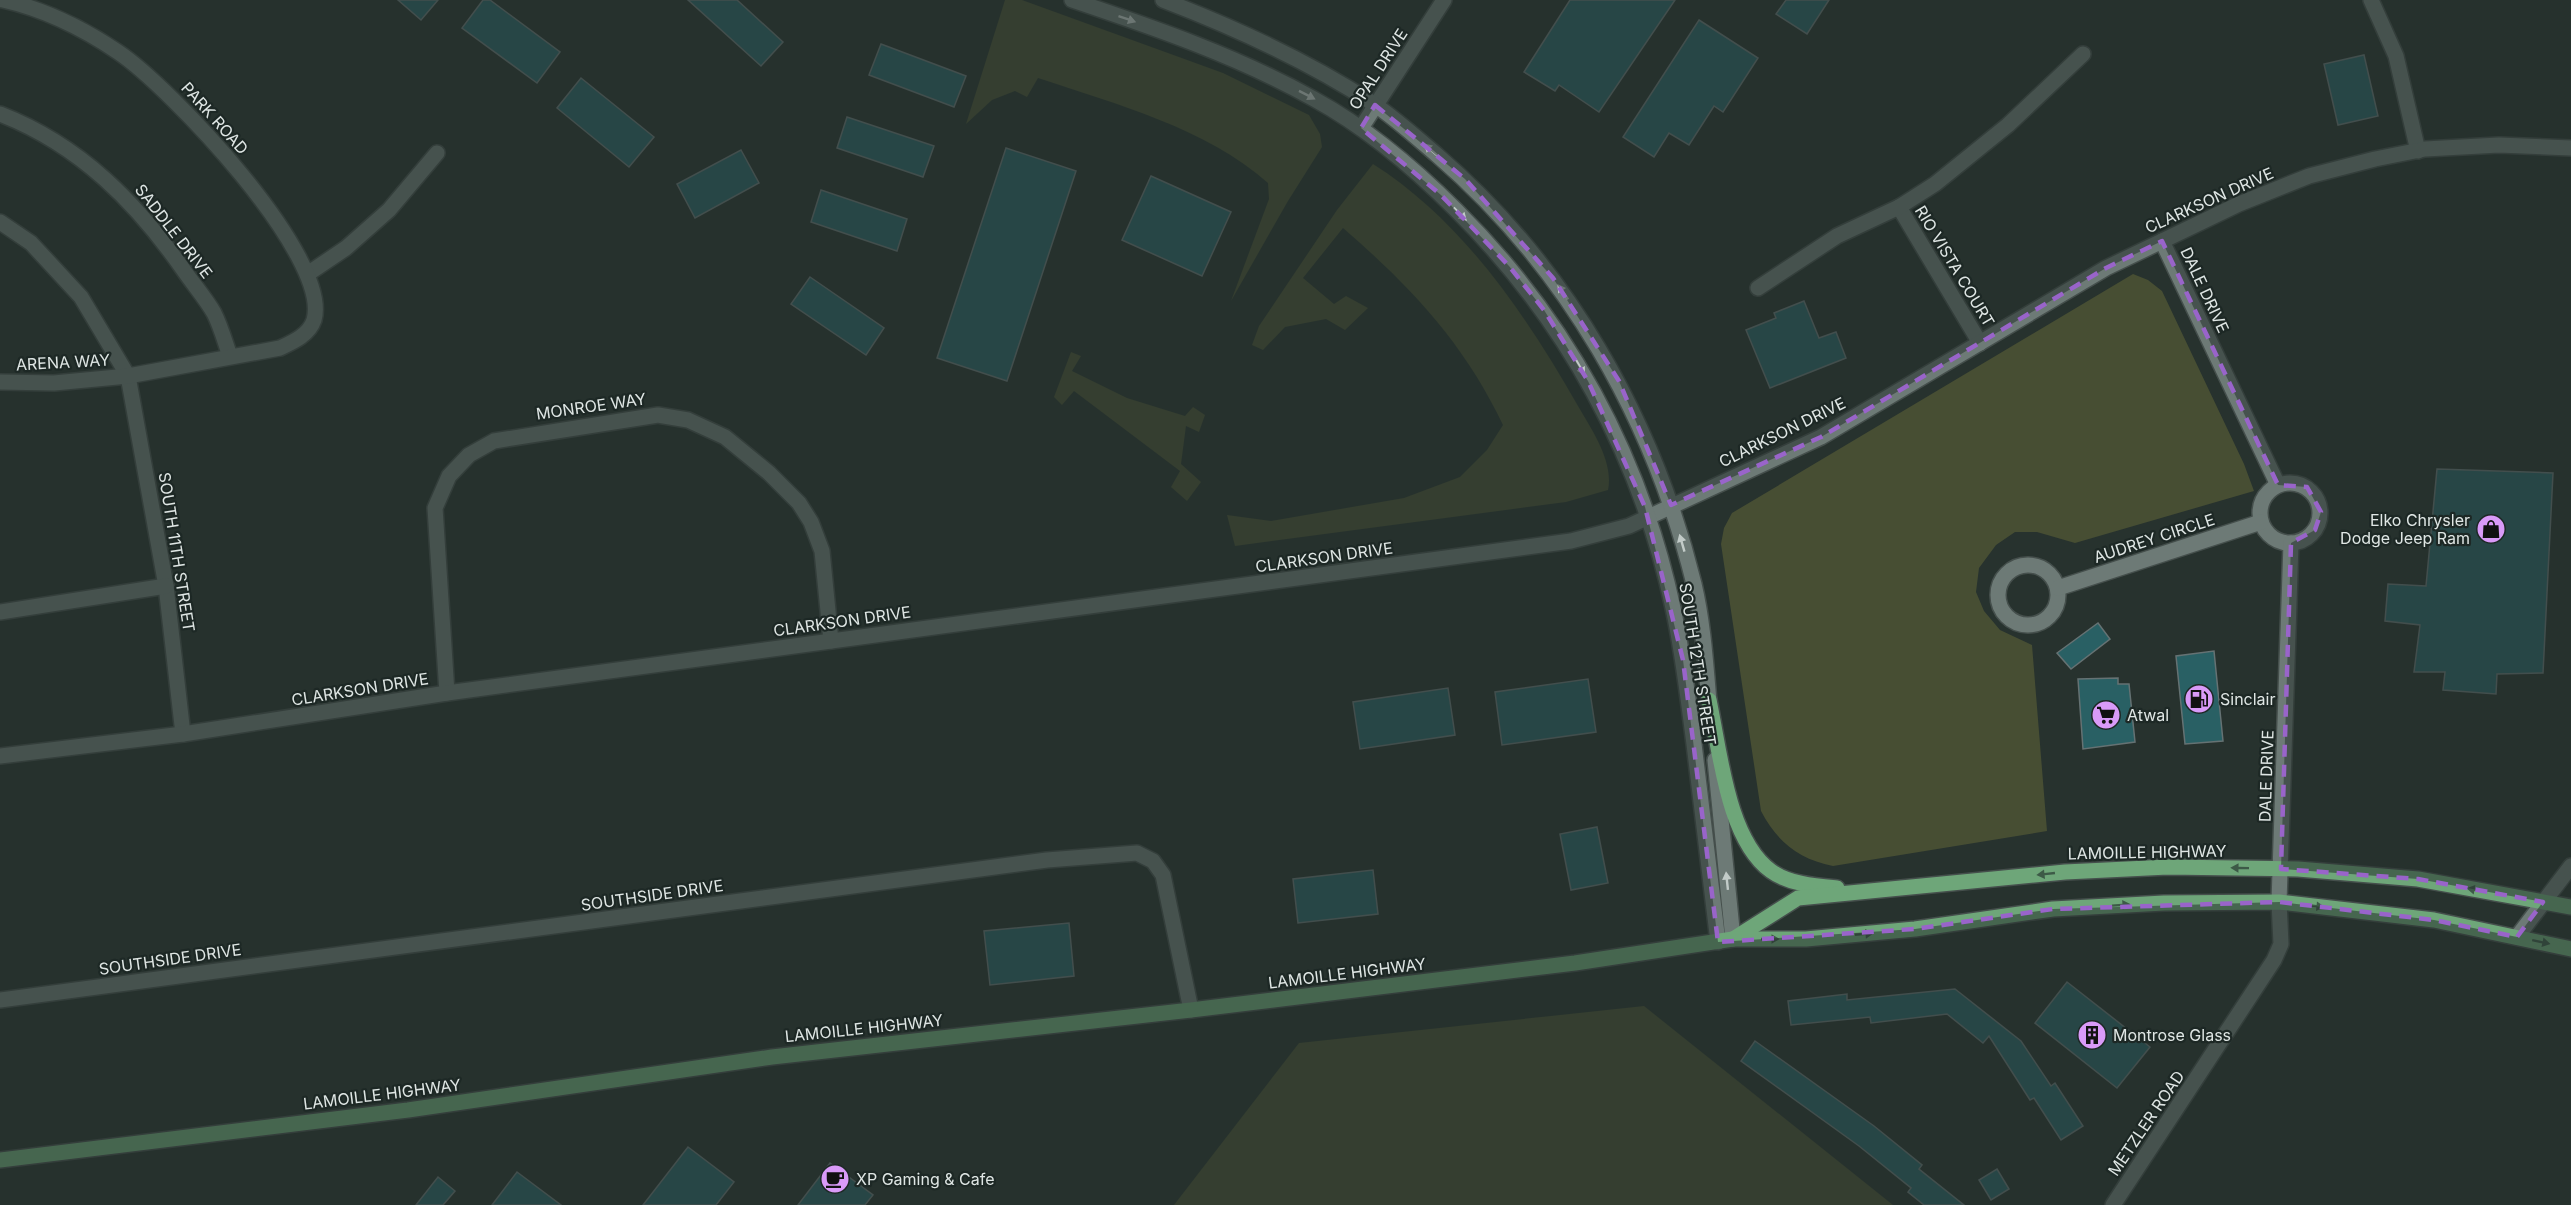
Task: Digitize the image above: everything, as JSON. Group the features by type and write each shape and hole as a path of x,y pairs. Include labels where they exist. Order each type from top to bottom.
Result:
{"main road":[{"path":"1709,700 1727,784 1741,832 1754,855 1770,870 1794,881 1835,888 1951,885"},
{"name":"LAMOILLE HIGHWAY","path":"1726,941 1798,898 2077,872 2168,867 2281,869 2418,879 2571,907"},
{"name":"LAMOILLE HIGHWAY","path":"0,1160 408,1110 772,1057 1191,1010 1575,963 1726,941 1806,939 1860,934 2053,909 2164,903 2279,902 2434,920 2571,949"}],"street":[{"name":"PARK ROAD","path":"3,0 48,15 84,31 118,52 150,76 180,103 242,175 288,240 309,273 314,296 314,320 297,341 280,348 230,356"},
{"name":"SOUTH 12TH STREET","path":"1072,0 1214,50 1315,99 1361,128 1416,172 1469,223 1509,266 1544,310 1566,343 1609,419 1648,517 1671,599 1683,660 1726,941"},
{"name":"SOUTH 12TH STREET","path":"1163,0 1286,54 1376,105 1465,179 1503,218 1553,278 1586,326 1618,381 1671,505 1694,586 1703,631 1726,941"},
{"name":"OPAL DRIVE","path":"1361,128 1444,0"},
{"path":"2371,0 2396,56 2418,151"},
{"path":"1758,288 1838,236 1899,207 1935,183 2008,126 2083,54"},
{"name":"SADDLE DRIVE","path":"0,114 30,126 67,148 128,199 174,256 214,313 230,356"},
{"name":"CLARKSON DRIVE","path":"0,756 183,734 447,693 1571,541 1626,527 1821,437 2106,268 2239,204 2309,176 2418,151 2499,145 2571,148"},
{"path":"309,273 346,248 389,210 436,153"},
{"name":"RIO VISTA COURT","path":"1899,207 1980,342"},
{"path":"0,222 31,243 81,297 128,376 230,356"},
{"name":"DALE DRIVE","path":"2162,241 2278,485"},
{"name":"ARENA WAY","path":"0,382 54,383 128,376"},
{"name":"SOUTH 11TH STREET","path":"128,376 166,586 183,734"},
{"name":"MONROE WAY","path":"447,693 435,508 449,477 469,455 494,441 658,415 688,420 725,437 769,473 799,502 811,522 822,550 831,641"},
{"path":"2288,483 2307,487 2319,503 2321,512 2315,530 2308,537 2291,543 2272,537 2261,522 2260,513 2265,497 2278,485 2288,483"},
{"name":"AUDREY CIRCLE","path":"2058,588 2261,522"},
{"name":"DALE DRIVE","path":"2279,902 2291,543"},
{"path":"2017,566 2038,566 2047,571 2058,588 2057,606 2046,620 2038,624 2018,624 2002,610 1998,601 2001,580 2017,566"},
{"path":"0,612 166,586"},
{"name":"SOUTHSIDE DRIVE","path":"0,1000 1047,860 1137,853 1153,861 1163,875 1191,1010"},
{"path":"2517,937 2571,866"},
{"name":"METZLER ROAD","path":"2113,1205 2274,960 2281,944 2279,902"}],"highlighted area":[{"path":"1375,105 1465,179 1553,278 1619,381 1671,505 1821,437 2106,268 2162,241 2278,485 2307,487 2321,512 2315,530 2291,543 2281,869 2418,879 2543,902 2517,937 2434,920 2279,902 2053,909 1915,929 1718,942 1683,660 1645,507 1588,381 1544,310 1509,266 1441,195 1361,128"}],"green space":[{"path":"1005,0 1022,0 1223,73 1309,115 1320,134 1322,147 1288,201 1231,301 1269,199 1268,183 1244,164 1189,132 1129,108 1038,78 1027,97 1015,91 992,100 966,124"},
{"path":"1373,164 1406,187 1436,213 1490,272 1514,304 1558,372 1595,436 1608,468 1608,490 1566,502 1235,546 1227,515 1271,521 1404,498 1460,477 1487,450 1503,425 1471,368 1434,318 1391,272 1343,228 1303,278 1334,304 1346,296 1368,308 1345,330 1326,319 1285,327 1263,350 1252,345 1259,326 1337,210"},
{"path":"2133,274 2148,280 2162,291 2244,464 2254,491 2075,543 2037,532 2015,532 1996,545 1979,568 1976,592 1984,611 2000,630 2032,645 2047,831 1833,866 1799,854 1774,832 1761,811 1721,544 1724,528 1732,513"},
{"path":"1071,352 1081,356 1072,371 1127,398 1185,416 1193,407 1205,415 1199,432 1186,426 1181,464 1201,482 1187,501 1171,487 1180,471 1074,391 1062,405 1054,397"},
{"path":"1644,1006 1893,1205 1174,1205 1299,1043"}],"building":[{"path":"398,0 438,0 421,20"},
{"path":"483,0 490,0 560,52 537,83 462,28"},
{"path":"688,0 737,0 783,42 761,66"},
{"path":"1570,0 1675,0 1599,112 1559,85 1555,91 1524,72"},
{"path":"1786,0 1829,0 1807,34 1776,14"},
{"path":"1699,20 1758,58 1723,112 1714,106 1689,145 1669,133 1654,157 1623,137"},
{"path":"881,44 966,76 954,107 869,75"},
{"path":"2364,55 2378,116 2338,125 2324,64"},
{"path":"581,78 654,137 629,167 557,108"},
{"path":"847,117 934,146 923,177 837,148"},
{"path":"1006,148 1076,171 1007,381 937,358"},
{"path":"741,150 759,183 695,218 677,184"},
{"path":"1151,176 1231,212 1202,276 1122,240"},
{"path":"821,190 907,219 897,251 811,222"},
{"path":"810,277 884,328 866,355 791,304"},
{"path":"1804,301 1819,338 1836,332 1846,358 1770,388 1746,330 1776,318 1774,313"},
{"name":"Elko Chrysler Dodge Jeep Ram","path":"2437,469 2553,473 2543,673 2497,674 2496,694 2443,690 2445,672 2414,672 2420,625 2385,621 2388,584 2426,586"},
{"path":"2098,623 2110,639 2071,669 2057,653"},
{"name":"Sinclair","path":"2214,651 2223,741 2185,744 2176,656"},
{"name":"Atwal","path":"2118,678 2118,684 2129,684 2135,742 2083,749 2078,679"},
{"path":"1588,679 1596,732 1502,745 1495,692"},
{"path":"1448,688 1455,735 1360,749 1353,702"},
{"path":"1597,827 1608,883 1571,890 1560,834"},
{"path":"1373,870 1378,914 1298,923 1293,879"},
{"path":"1069,923 1074,976 990,985 984,931"},
{"name":"Montrose Glass","path":"2067,982 2150,1047 2117,1088 2035,1023"},
{"path":"1955,989 2021,1041 2051,1086 2055,1083 2083,1126 2061,1140 2034,1098 2030,1100 1989,1036 1983,1043 1947,1014 1871,1023 1870,1017 1791,1025 1788,1001 1847,994 1847,1000"},
{"path":"1755,1041 1874,1126 1922,1165 1919,1169 1964,1205 1924,1205 1908,1192 1911,1188 1859,1146 1741,1061"},
{"path":"688,1147 734,1182 716,1205 643,1205"},
{"name":"XP Gaming & Cafe","path":"830,1163 873,1195 865,1205 798,1205"},
{"path":"1997,1169 2009,1189 1991,1200 1979,1180"},
{"path":"517,1172 561,1205 492,1205"},
{"path":"438,1177 455,1191 443,1205 416,1205"}],"place":[{"name":"Elko Chrysler Dodge Jeep Ram","path":"2491,529"},
{"name":"Sinclair","path":"2199,699"},
{"name":"Atwal","path":"2106,715"},
{"name":"Montrose Glass","path":"2092,1035"},
{"name":"XP Gaming & Cafe","path":"835,1179"}]}
